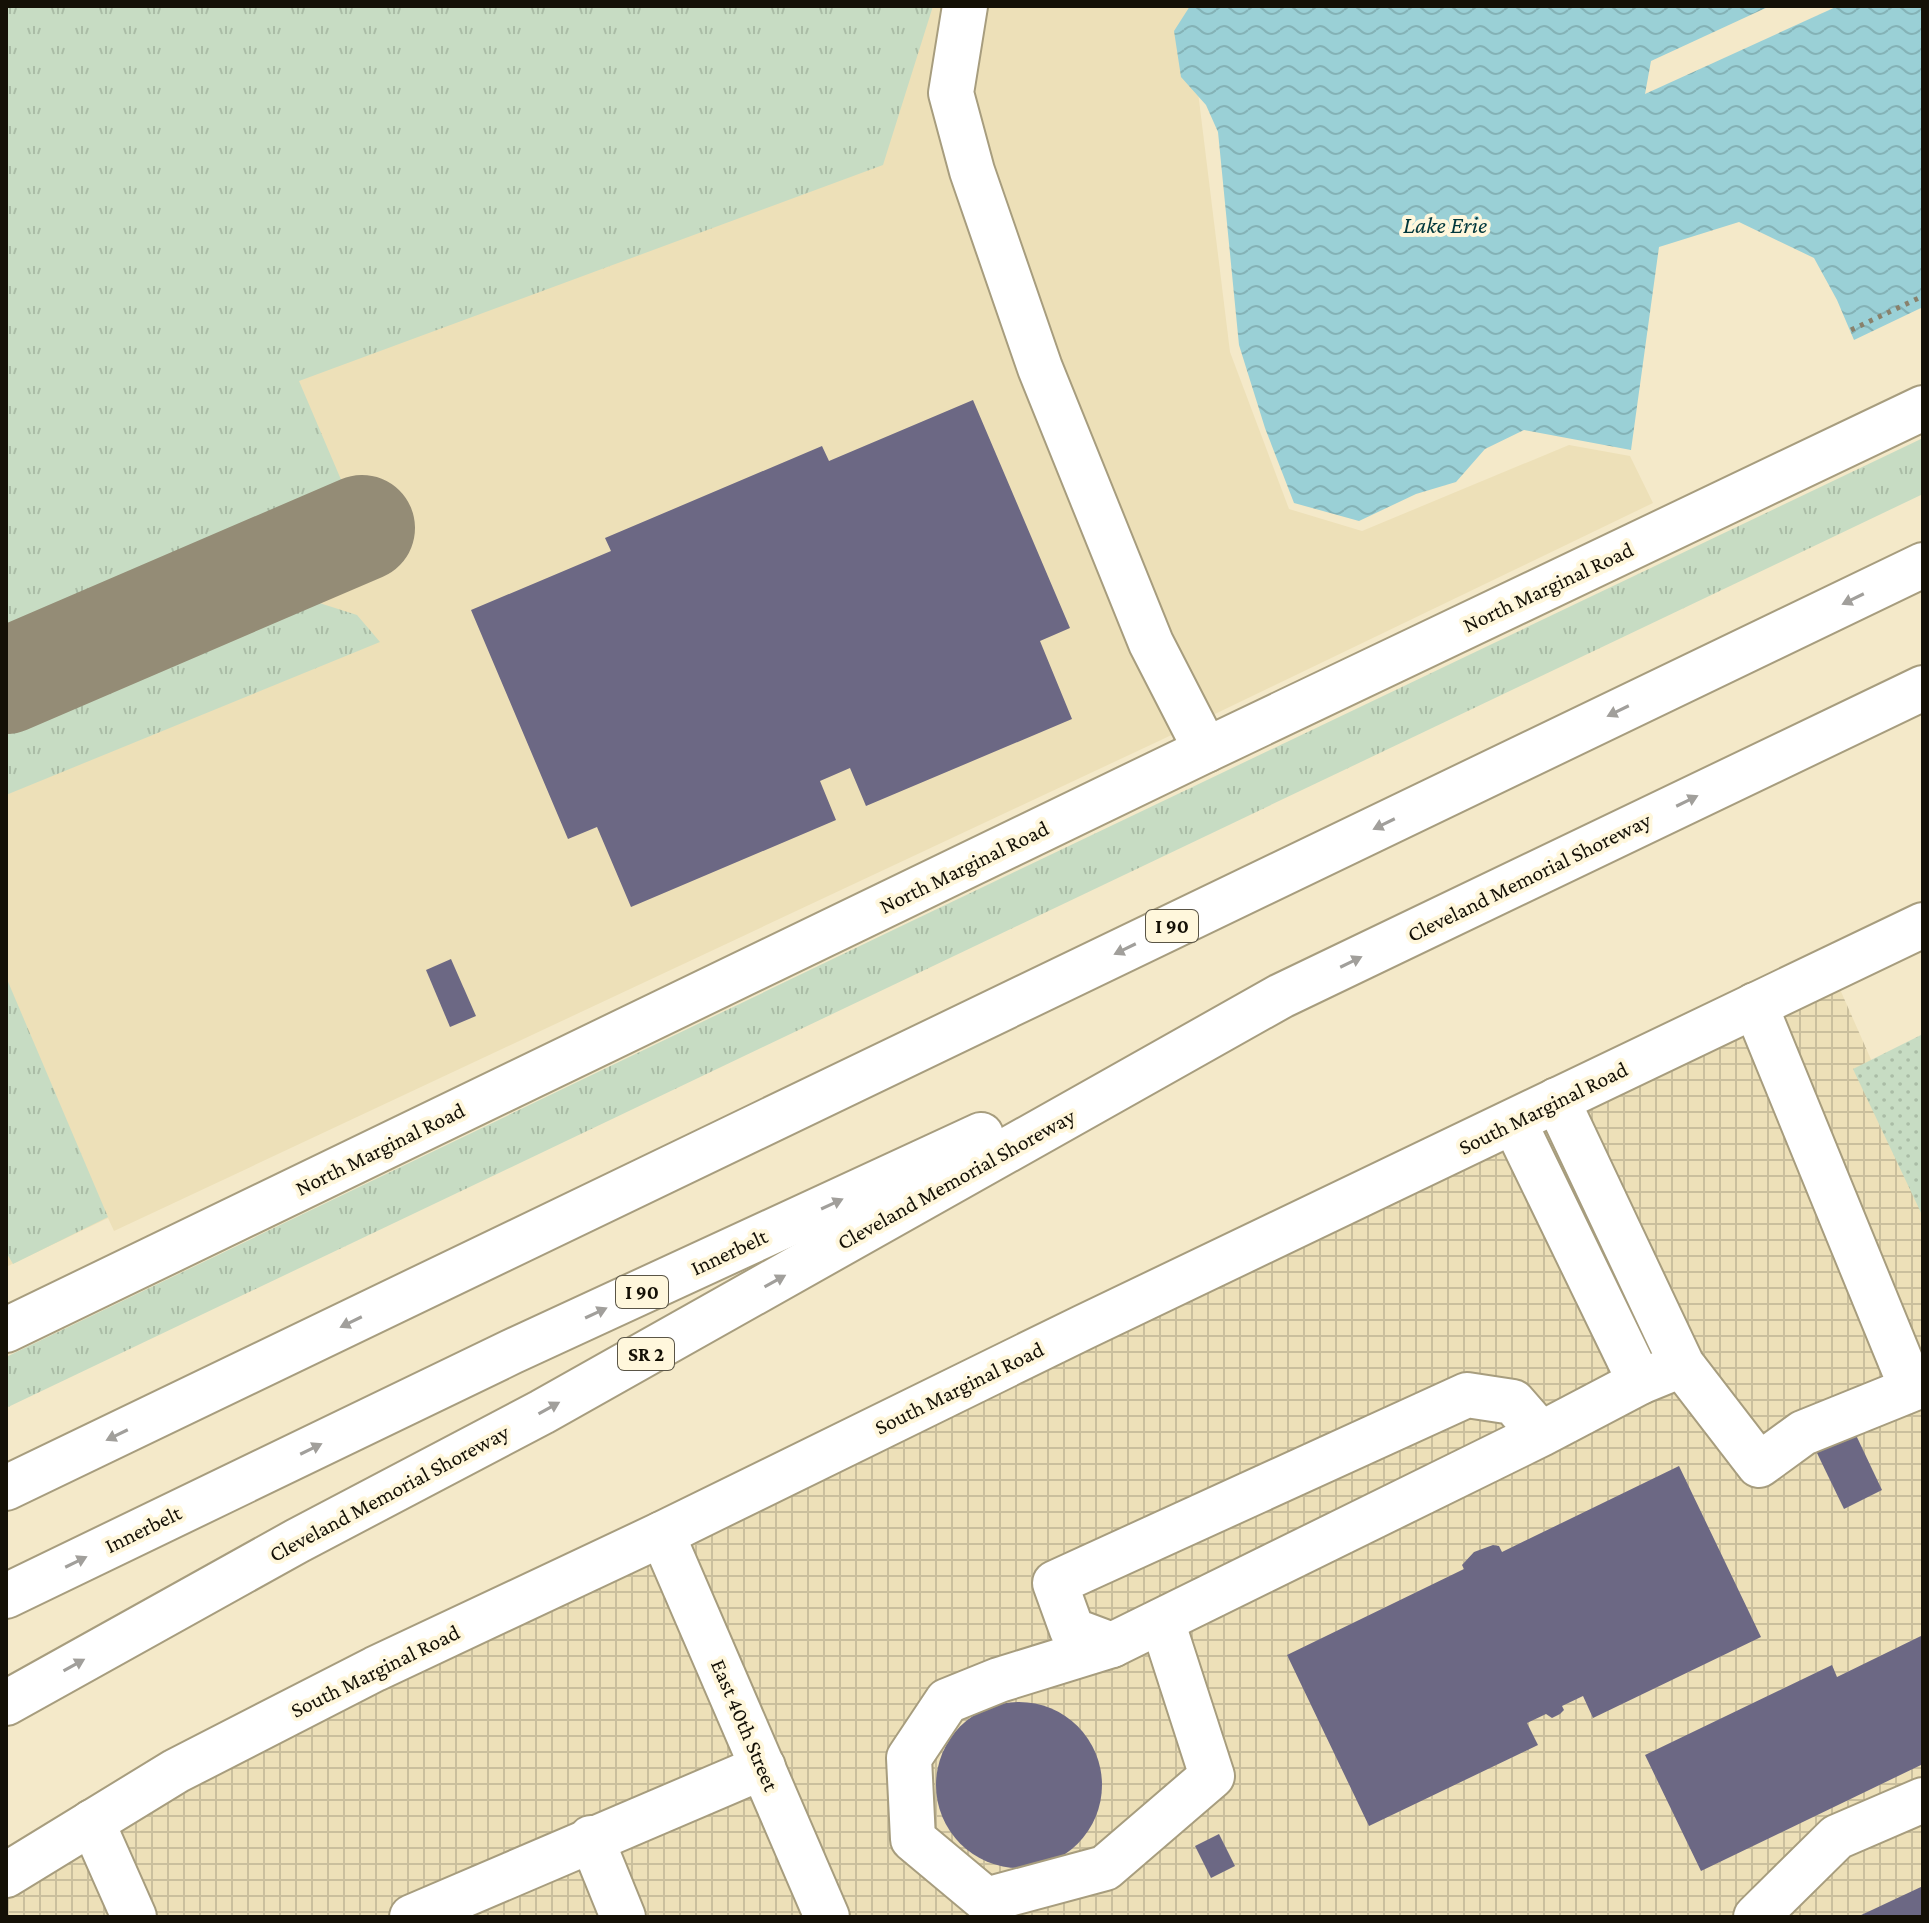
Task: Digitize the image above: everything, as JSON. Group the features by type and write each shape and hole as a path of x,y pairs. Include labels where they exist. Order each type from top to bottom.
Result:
{"main road":[{"path":"965,6 951,93 972,171 1051,397 1151,643 1206,750"},
{"name":"North Marginal Road","path":"6,1330 1206,750 1923,408"},
{"name":"I 90","path":"6,1488 1923,565"},
{"name":"Cleveland Memorial Shoreway","path":"6,1703 311,1533 556,1405 1281,996 1923,688"},
{"name":"South Marginal Road","path":"6,1875 176,1771 279,1718 1084,1327 1923,925"},
{"name":"Innerbelt","path":"6,1596 511,1352 1281,996"},
{"path":"1557,1100 1682,1365 1759,1465 1803,1433 1912,1389 1755,1005"},
{"path":"1514,1122 1640,1382"},
{"path":"1162,1621 1212,1776 1105,1868 986,1900 913,1839 909,1758 947,1701 999,1680 1112,1645 1541,1434 1640,1382 1682,1365"},
{"path":"1112,1645 1072,1630 1055,1583 1467,1395 1513,1402 1541,1434"},
{"name":"East 40th Street","path":"662,1534 827,1917"},
{"path":"412,1917 482,1903 591,1838 763,1767"},
{"path":"1756,1917 1837,1837 1923,1800"},
{"path":"92,1822 134,1917"},
{"path":"591,1838 623,1917"}],"path":[{"path":"1851,330 1923,296"}],"shaded area":[{"path":"6,6 1195,6 1198,92 1230,352 1289,509 1362,531 1569,445 1630,456 1653,503 1161,740 114,1231 108,1218 6,1267"},
{"path":"1831,969 1923,1177 1923,1917 6,1917 6,1875"}],"green space":[{"path":"6,6 933,6 883,165 299,381 345,489 6,626"},
{"path":"1923,438 1923,494 6,1408 6,1357"},
{"path":"288,593 357,615 380,642 6,795 6,712"},
{"path":"6,977 108,1217 13,1264 6,1252"},
{"path":"1923,1034 1923,1217 1853,1069"}],"water":[{"name":"Lake Erie","path":"1190,6 1923,6 1923,307 1854,340 1814,258 1739,222 1659,247 1631,450 1524,430 1485,449 1456,482 1416,494 1359,521 1294,503 1265,428 1239,345 1218,132 1206,105 1181,77 1174,31"}],"pier":[{"path":"1770,6 1838,6 1645,94 1651,61"}],"building":[{"path":"973,400 1070,628 1040,641 1072,719 866,806 850,768 820,781 836,820 631,907 597,827 568,839 471,610 611,551 605,538 822,446 829,461"},
{"path":"451,959 476,1016 450,1027 426,970"},
{"path":"1855,1433 1882,1490 1844,1509 1816,1451"},
{"path":"1679,1466 1761,1637 1593,1718 1583,1696 1562,1706 1564,1710 1552,1718 1546,1714 1527,1723 1538,1745 1369,1826 1287,1655 1464,1569 1462,1565 1474,1552 1493,1545 1499,1546 1502,1552"},
{"path":"1923,1635 1923,1764 1701,1871 1645,1755 1832,1665 1837,1677"},
{"path":"1019,1702 1051,1708 1078,1726 1096,1753 1102,1785 1096,1817 1078,1844 1051,1862 1019,1868 987,1862 960,1844 942,1817 936,1785 942,1753 960,1726 987,1708"},
{"path":"1219,1834 1235,1866 1211,1878 1195,1846"},
{"path":"1923,1886 1923,1917 1857,1917"}],"taxiway":[{"path":"6,681 362,528"}]}
